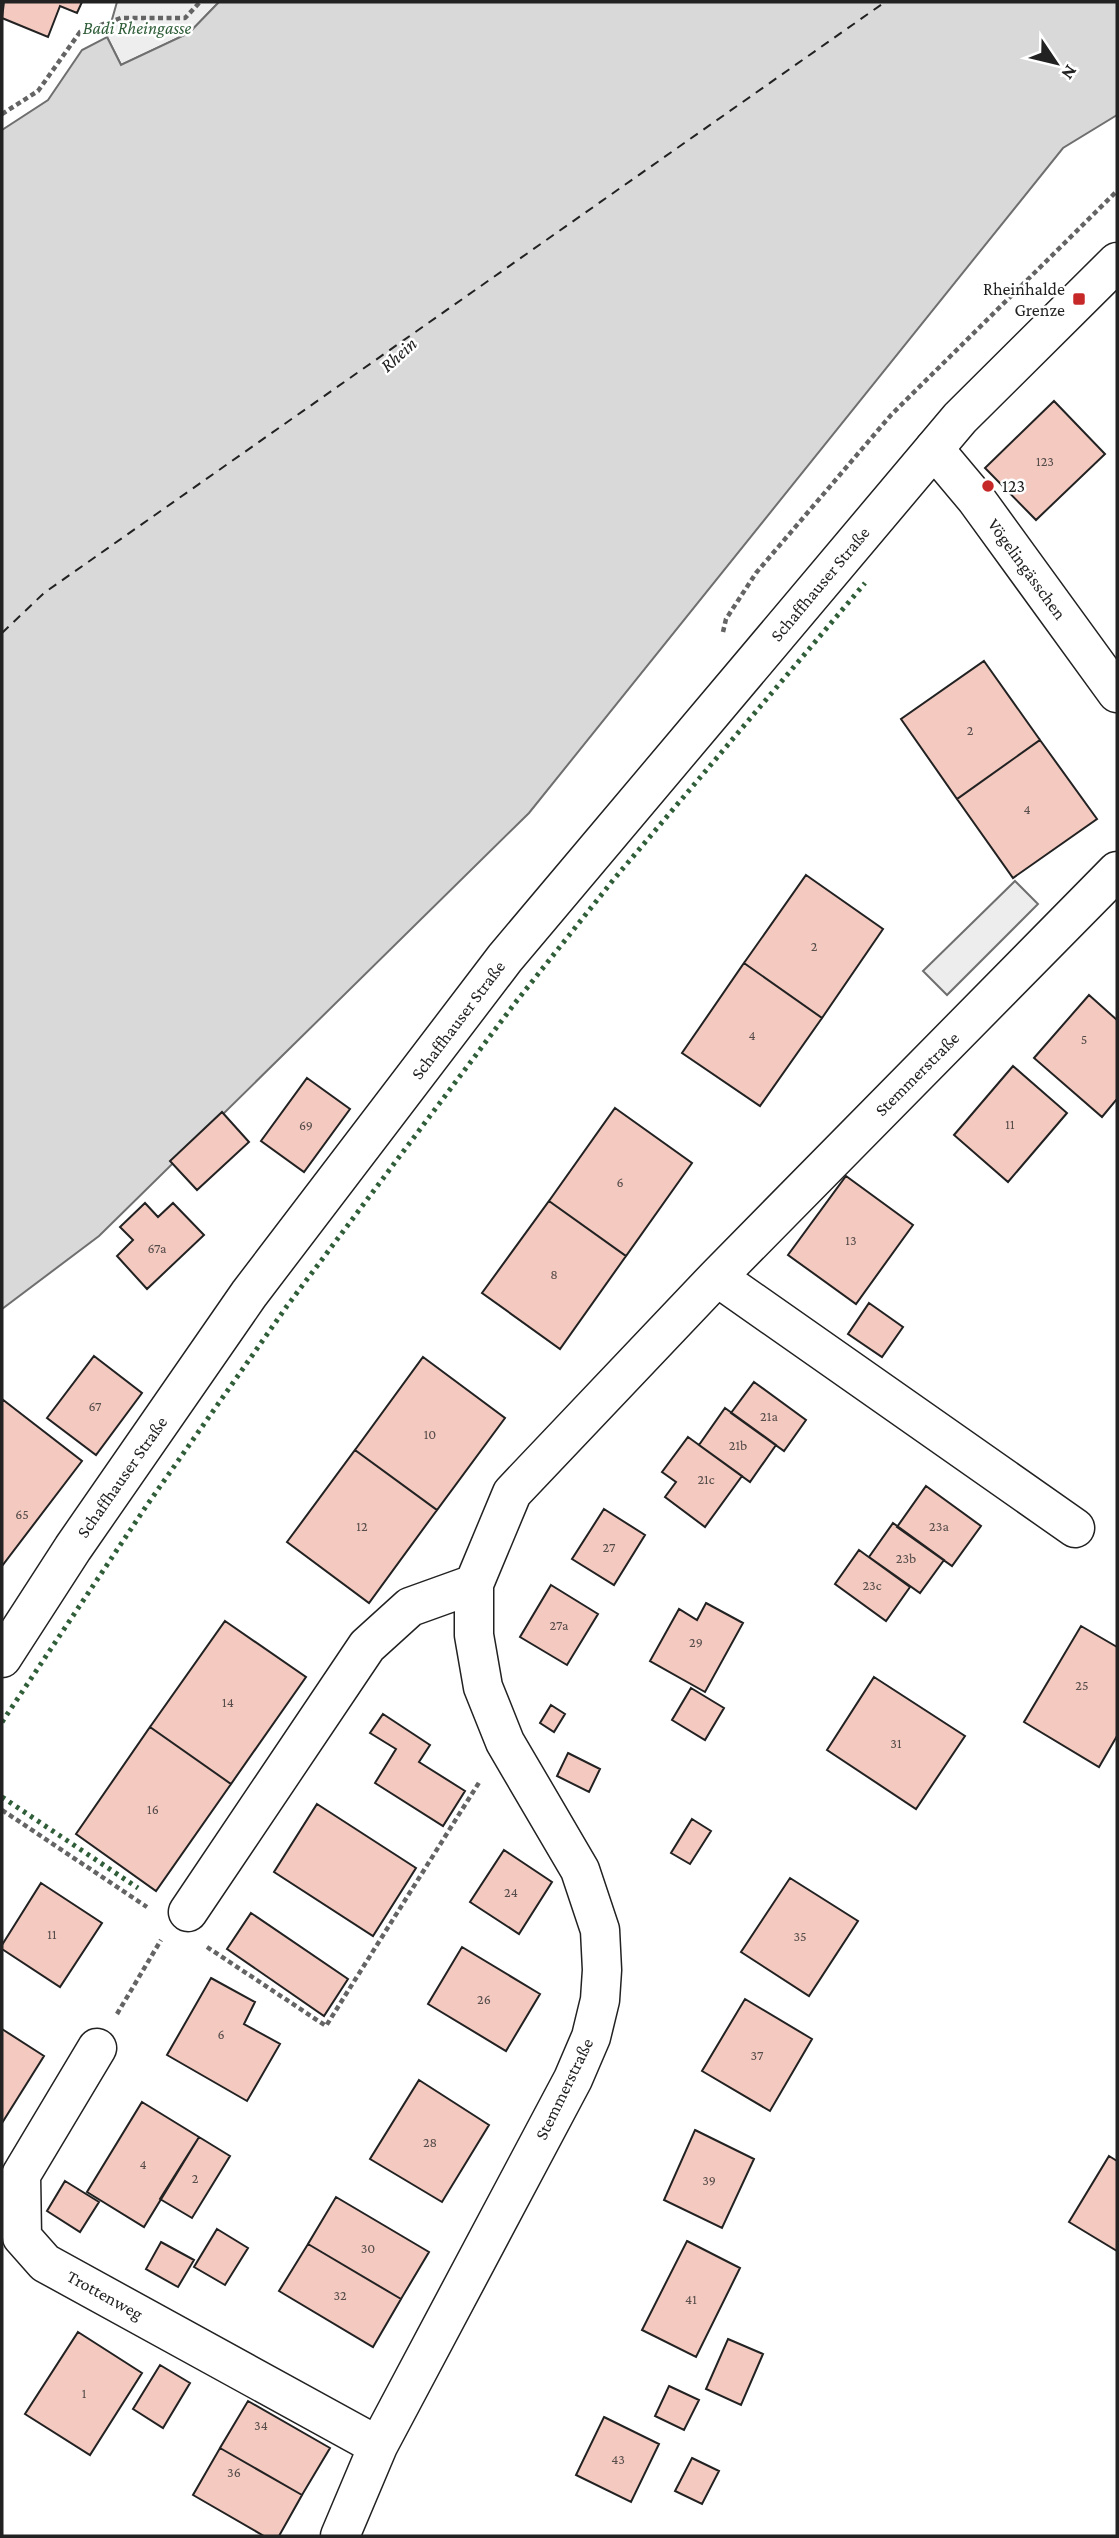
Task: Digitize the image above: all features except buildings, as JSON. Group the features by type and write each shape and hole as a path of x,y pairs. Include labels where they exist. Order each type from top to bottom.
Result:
{"street":[{"name":"Schaffhauser Straße","path":"2,1658 74,1548 249,1294 505,958 961,418 1117,262"},
{"name":"Vögelingässchen","path":"934,449 976,499 1117,693"},
{"name":"Stemmerstraße","path":"340,2536 378,2446 573,2079 590,2037 600,2000 600,1930 580,1870 505,1742 482,1687 474,1635 474,1584 512,1493 717,1277 1117,871"},
{"path":"717,1277 1075,1528"},
{"path":"186,1930 367,1646 410,1607 474,1584"},
{"name":"Trottenweg","path":"97,2048 21,2175 22,2237 45,2263 378,2446"}],"path":[{"path":"2,114 38,91 80,32 121,18 185,18 199,2"},
{"path":"97,2048 186,1930 326,2026 505,1742"},
{"path":"2,1810 149,1908"}],"green space":[{"name":"Badi Rheingasse","path":"117,2 219,2 189,33 121,65 107,37"}],"shaded area":[{"path":"1015,881 1038,904 947,995 923,971"}],"water":[{"name":"Rhein","path":"219,2 1117,2 1117,115 1063,148 529,813 99,1236 2,1309 2,130 48,100 82,50 107,37 121,65 189,33"}],"ferry route":[{"path":"2,633 44,593 885,2"}],"hedge":[{"path":"2,1722 147,1505 287,1306 515,1003 614,879 865,583"},
{"path":"2,1797 138,1888"}],"place":[{"name":"Rheinhalde Grenze","path":"1079,299"},
{"name":"123","path":"988,486"}]}
